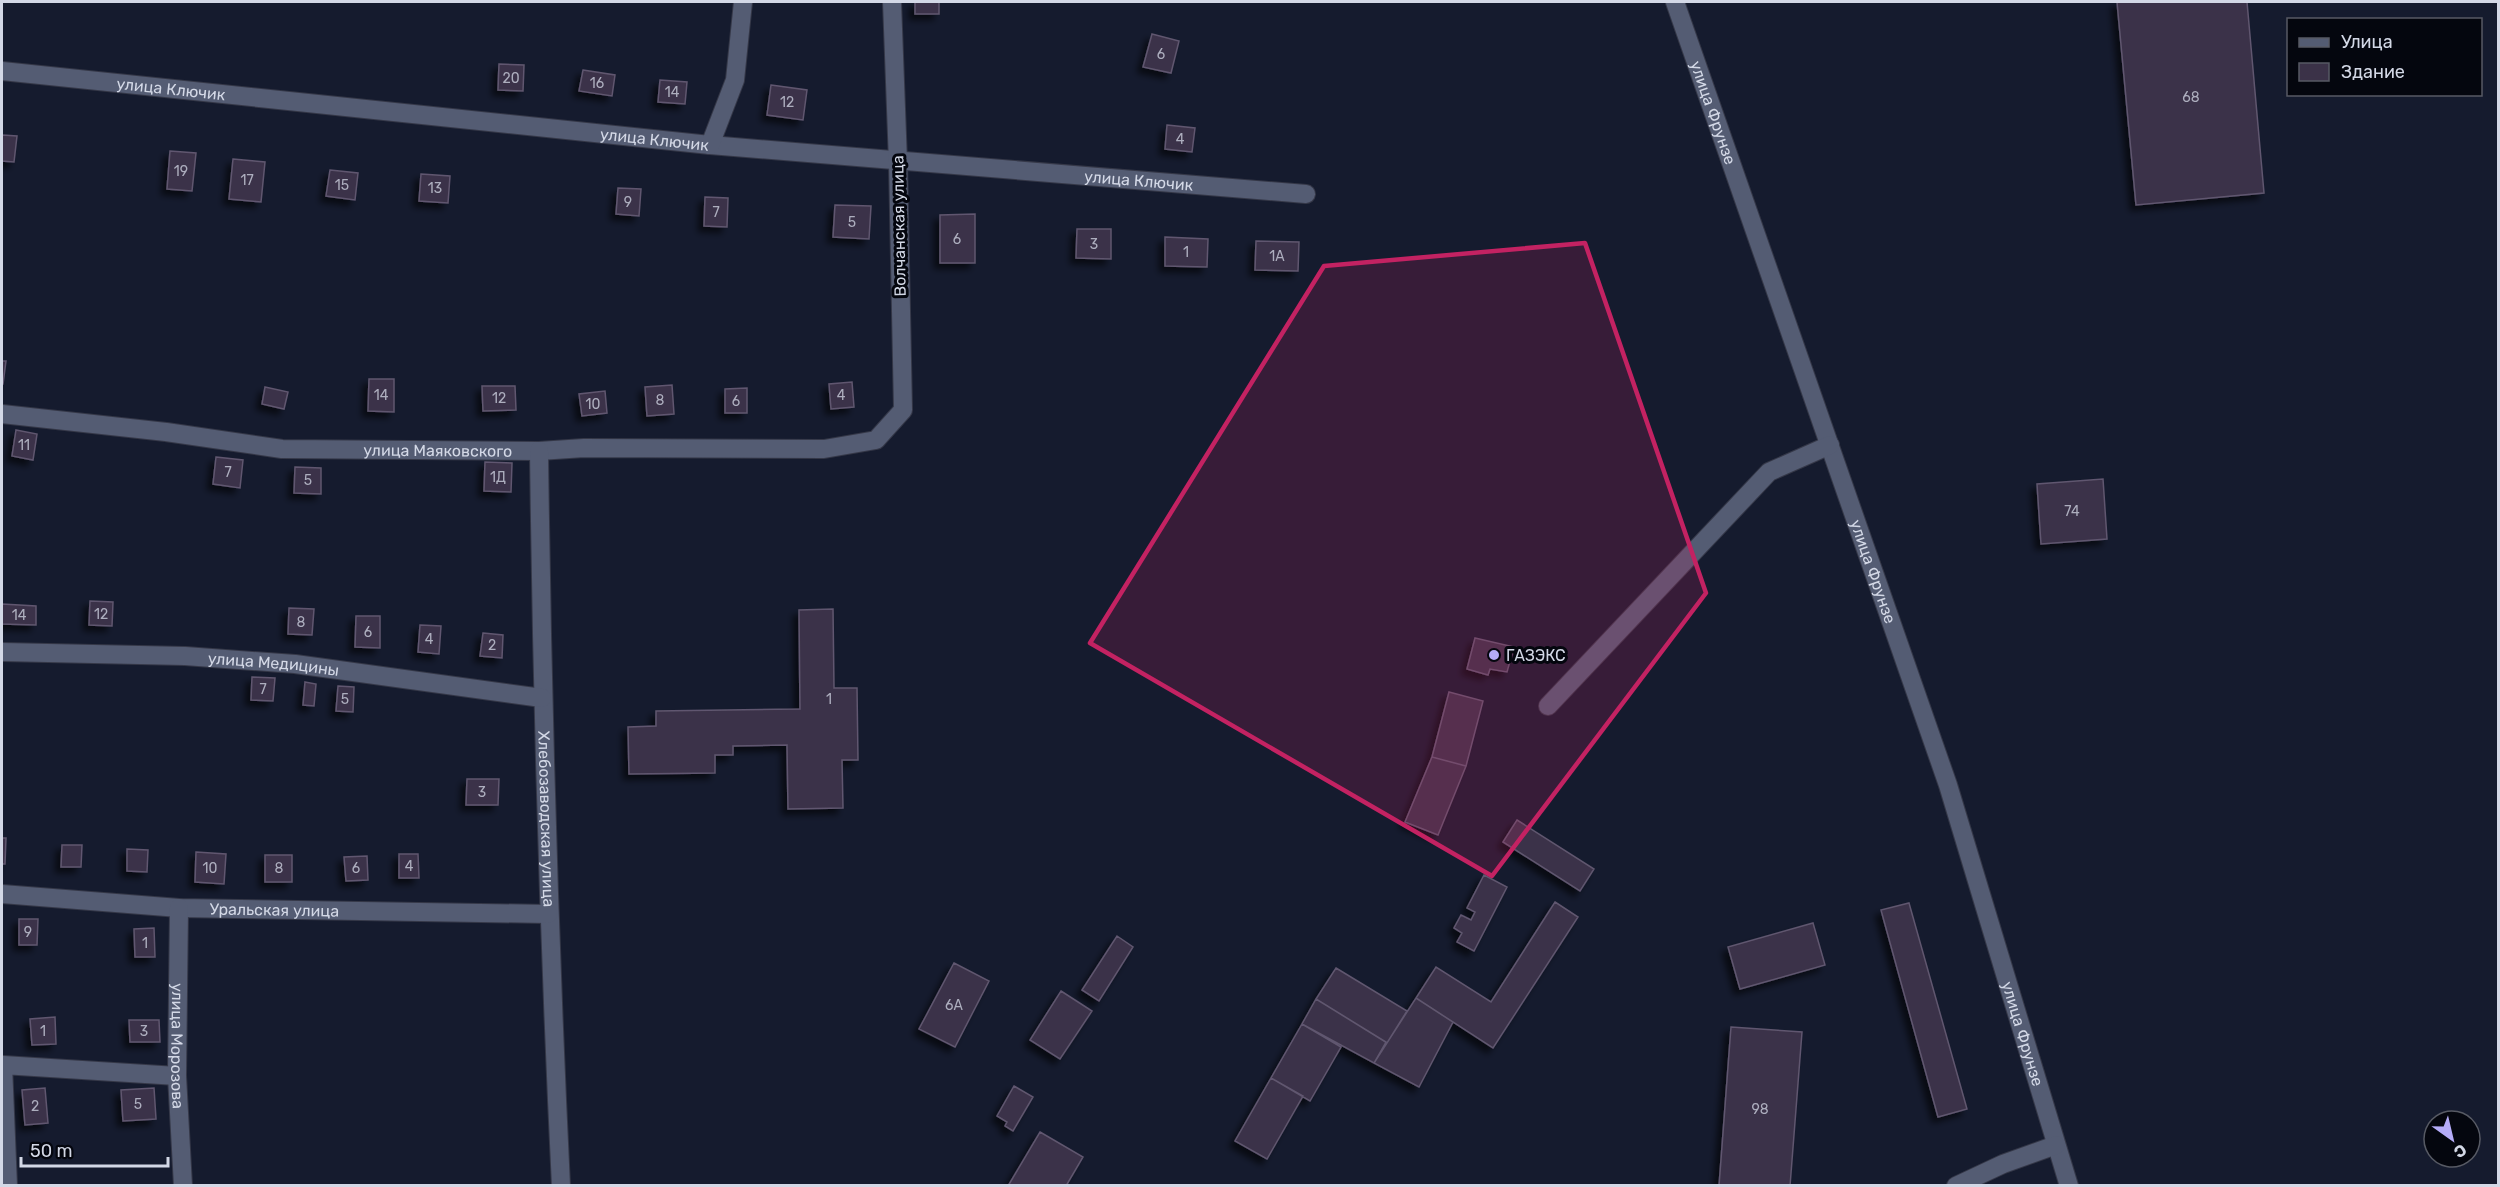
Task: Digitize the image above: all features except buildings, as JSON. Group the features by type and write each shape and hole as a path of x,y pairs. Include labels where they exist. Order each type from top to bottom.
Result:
{"street":[{"path":"710,145 735,80 743,2"},
{"name":"Волчанская улица","path":"876,440 903,410 892,2"},
{"name":"улица Фрунзе","path":"1675,2 1948,785 2069,1185"},
{"name":"улица Ключик","path":"2,71 710,145 1306,194"},
{"name":"улица Маяковского","path":"2,414 166,432 282,450 539,451 584,448 824,450 876,440"},
{"path":"1548,706 1769,472 1830,445"},
{"name":"Хлебозаводская улица","path":"539,451 548,915 561,1185"},
{"name":"улица Медицины","path":"2,652 185,656 295,664 542,698"},
{"name":"Уральская улица","path":"2,894 179,908 548,915"},
{"name":"улица Морозова","path":"179,908 177,1076 183,1185"},
{"path":"8,1185 3,1065 177,1076"},
{"path":"1956,1185 2003,1164 2056,1145"}],"highlighted area":[{"path":"1585,243 1706,593 1492,876 1090,643 1324,266"}],"place":[{"name":"ГАЗЭКС","path":"1494,655"}]}
